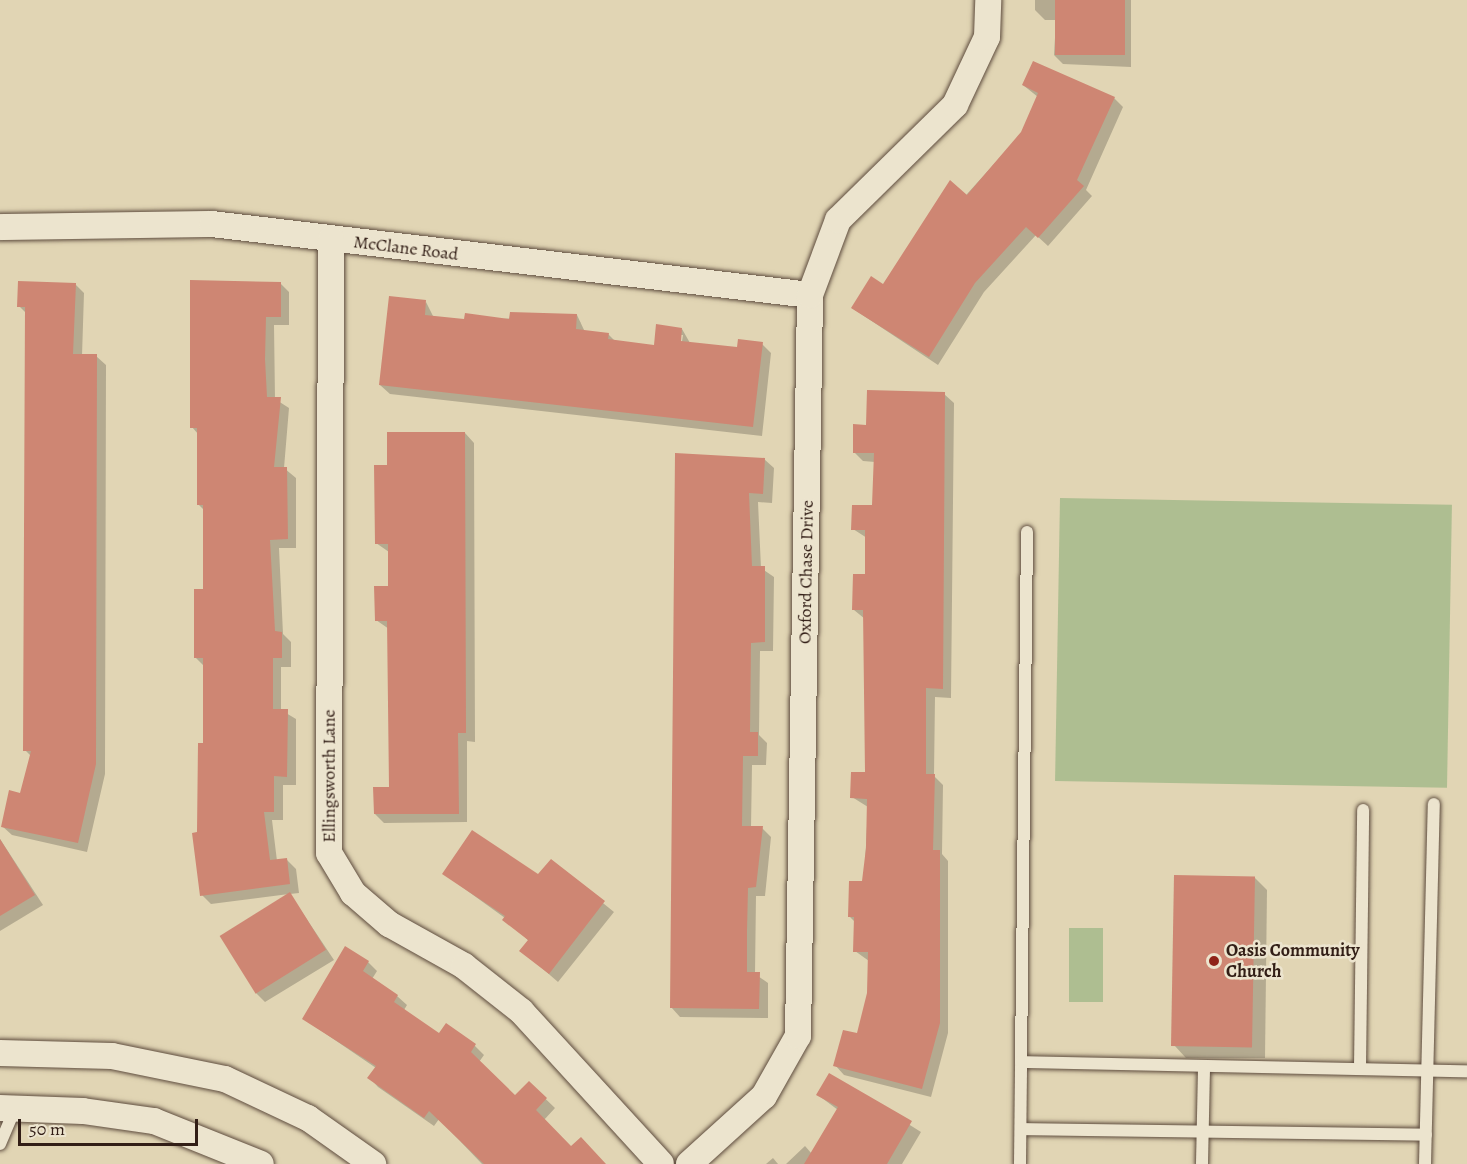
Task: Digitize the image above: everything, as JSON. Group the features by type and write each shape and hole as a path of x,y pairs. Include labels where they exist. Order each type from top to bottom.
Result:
{"street":[{"name":"Oxford Chase Drive","path":"689,1164 764,1096 798,1036 810,295 838,220 955,105 987,37 988,0"},
{"name":"McClane Road","path":"0,227 212,224 810,295"},
{"name":"Ellingsworth Lane","path":"331,239 329,854 353,893 389,924 464,966 521,1011 661,1164"},
{"path":"0,1053 112,1056 225,1079 308,1118 373,1164"},
{"path":"7,1108 154,1121 261,1164"}],"lane":[{"path":"1020,1164 1028,532"},
{"path":"1425,1164 1434,804"},
{"path":"1360,1069 1363,810"},
{"path":"1021,1062 1467,1071"},
{"path":"1202,1164 1203,1066"},
{"path":"0,1144 7,1108"},
{"path":"1021,1129 1426,1135"}],"green space":[{"path":"1060,498 1452,505 1447,788 1055,781"},
{"path":"1069,928 1103,928 1103,1002 1069,1002"}],"building":[{"path":"1055,0 1125,0 1125,55 1055,55"},
{"path":"1033,61 1115,97 1077,180 1084,186 1038,238 1026,227 975,283 929,357 851,308 871,276 883,284 950,180 967,195 1021,132 1038,93 1022,85"},
{"path":"190,280 281,282 281,317 266,317 265,359 267,397 281,397 274,467 287,467 288,539 270,540 275,631 282,632 282,658 273,658 273,709 288,709 287,777 274,776 274,812 264,812 270,860 287,858 290,884 200,896 192,833 197,832 198,743 203,743 203,658 194,658 194,589 203,589 203,505 197,505 197,428 190,428"},
{"path":"18,281 76,283 73,354 97,354 96,764 78,843 1,827 9,790 20,793 31,751 23,751 25,307 17,307"},
{"path":"389,296 426,300 425,315 464,319 465,313 509,319 510,312 577,314 576,329 609,333 608,339 654,345 656,324 682,328 681,341 737,347 738,339 763,342 753,427 379,385"},
{"path":"867,390 945,392 943,689 926,688 926,774 935,774 933,850 940,850 940,1023 922,1089 833,1066 843,1030 857,1033 867,993 868,952 853,952 854,917 848,917 849,881 862,881 866,848 867,799 850,798 851,772 865,772 863,610 852,610 853,574 865,574 865,530 851,530 852,505 872,505 874,453 853,453 853,424 866,425"},
{"path":"387,432 465,432 466,733 458,733 459,814 374,814 373,787 389,787 387,621 375,621 374,586 388,586 388,544 375,544 374,465 387,465"},
{"path":"675,453 765,458 763,494 749,493 752,566 765,566 765,642 751,643 750,732 758,732 758,756 743,756 742,826 763,826 756,887 748,888 747,931 747,972 760,972 759,1009 670,1008"},
{"path":"472,830 538,874 551,859 605,901 549,974 519,951 528,940 502,920 505,916 442,874"},
{"path":"0,839 35,895 0,916"},
{"name":"Oasis Community Church","path":"1174,875 1255,876 1252,1047 1171,1046"},
{"path":"290,892 326,950 256,994 220,936"},
{"path":"345,946 369,961 363,971 398,995 394,1002 439,1033 446,1023 476,1044 471,1052 515,1095 529,1081 547,1098 536,1110 571,1146 581,1137 606,1164 484,1164 429,1111 424,1118 367,1078 376,1066 302,1019"},
{"path":"829,1073 912,1121 887,1164 804,1164 838,1107 816,1095"}],"place":[{"name":"Oasis Community Church","path":"1214,961"}]}
